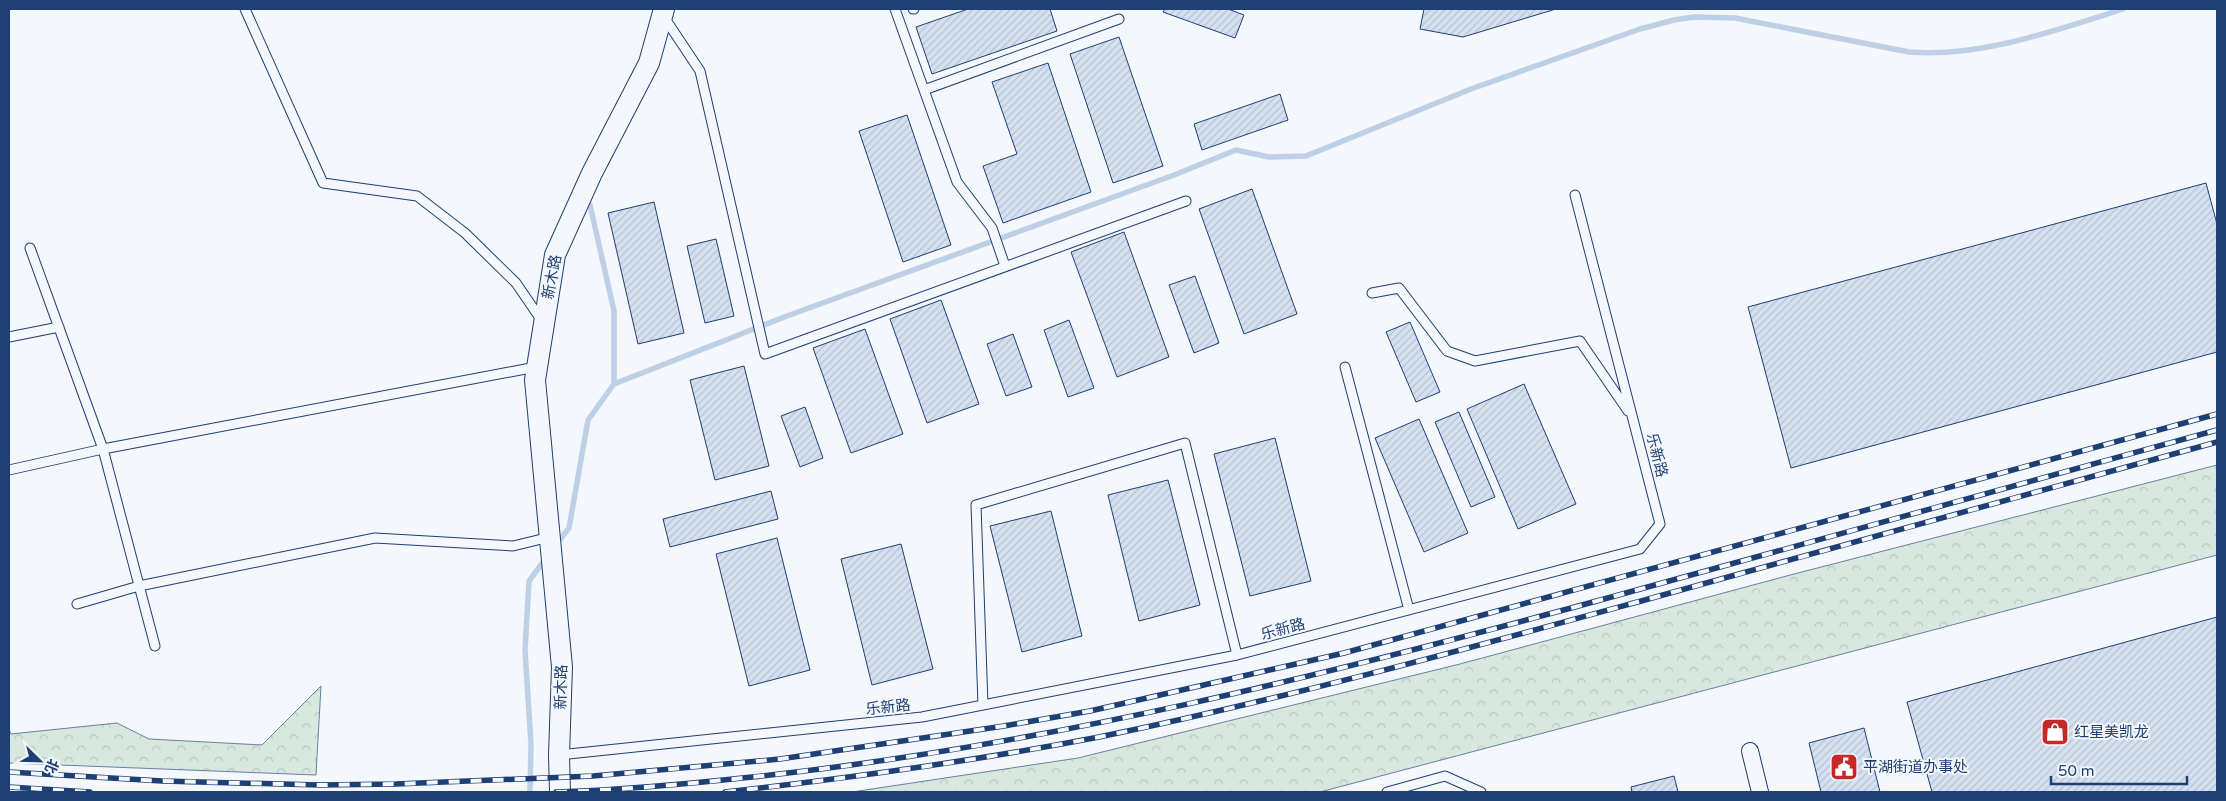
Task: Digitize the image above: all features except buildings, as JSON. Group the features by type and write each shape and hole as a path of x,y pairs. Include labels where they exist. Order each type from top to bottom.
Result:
{"street":[{"name":"新木路","path":"560,792 559,755 562,667 551,538 534,380 554,255 592,173 649,63 663,12"},
{"path":"1750,751 1760,792"}],"lane":[{"path":"245,9 323,183 417,196 465,233 516,283 544,324"},
{"path":"895,9 957,182 992,228 1005,266"},
{"path":"663,12 700,71 765,354 1186,201"},
{"path":"924,90 1119,19"},
{"name":"乐新路","path":"559,755 922,717 1237,655 1640,549 1660,524 1576,195"},
{"path":"30,248 104,449 155,646"},
{"path":"1372,293 1399,288 1447,351 1475,361 1580,341 1633,417"},
{"path":"9,337 59,328"},
{"path":"9,470 104,449 537,367"},
{"path":"1345,367 1409,610"},
{"path":"984,705 976,506 1185,443 1237,655"},
{"path":"77,604 139,586 375,538 513,546 551,538"},
{"path":"1387,792 1445,776 1481,792"}],"green space":[{"path":"2217,465 2217,555 1320,792 852,792 1078,758 1460,664 1794,574"},
{"path":"321,686 316,775 9,763 9,730 11,734 117,723 149,739 262,745"}],"waterway":[{"path":"555,546 569,528 588,420 614,384 787,316 1174,175 1236,150 1269,157 1306,156 1471,89 1640,29 1674,20 1694,17 1735,18 1909,52 1936,53 1963,51 2017,41 2123,9"},
{"path":"590,205 614,311 614,384"},
{"path":"530,792 531,744 525,650 529,581 547,557"}],"railway":[{"path":"9,772 162,781 320,785 396,784 593,776 780,759 1004,726 1090,711 1344,653 2217,414"},
{"path":"556,792 679,784 862,764 971,747 1187,704 1402,653 1508,625 2217,430"},
{"path":"725,792 866,775 1006,754 1099,737 1238,706 1377,672 1515,635 2217,442"},
{"path":"9,787 90,792"}],"place":[{"name":"红星美凯龙","path":"2055,732"},
{"name":"平湖街道办事处","path":"1844,767"}]}
